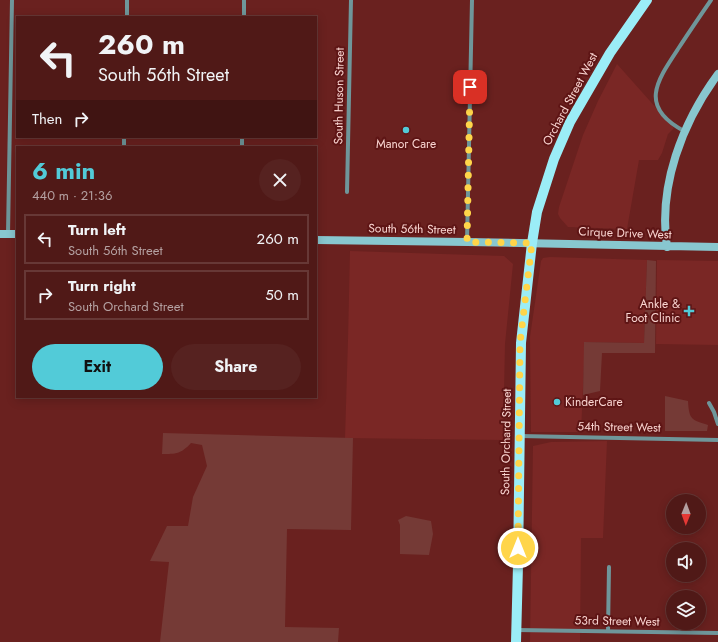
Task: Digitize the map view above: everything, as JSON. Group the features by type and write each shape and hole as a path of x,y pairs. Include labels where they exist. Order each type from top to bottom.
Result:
{"main road":[{"name":"Orchard Street West","path":"532,243 537,212 556,151 590,85 610,53 648,0"},
{"path":"667,247 664,226 667,196 674,162 684,131 699,102 718,74"},
{"path":"4,234 16,234"},
{"name":"South 56th Street","path":"317,240 532,243"},
{"name":"Cirque Drive West","path":"532,243 718,248"},
{"name":"South Orchard Street","path":"516,642 520,343 532,243"}],"street":[{"path":"4,234 12,0"},
{"path":"127,0 127,16"},
{"path":"244,0 244,16"},
{"name":"South Huson Street","path":"347,192 351,0"},
{"path":"467,242 472,0"},
{"path":"684,131 671,123 661,113 656,102 656,90 663,72 711,0"},
{"path":"709,403 718,424"},
{"name":"54th Street West","path":"519,436 718,440"},
{"path":"608,631 609,567"},
{"name":"53rd Street West","path":"516,630 718,633"}],"shaded area":[{"path":"617,64 674,128 668,134 662,153 658,160 639,160 627,229 568,227 558,214 559,207 583,135"},
{"path":"350,251 504,256 513,264 505,344 503,440 345,438"},
{"path":"543,258 647,260 644,343 585,342 581,432 531,432 530,337 541,261"},
{"path":"647,260 656,261 655,353 602,353 600,391 583,395 584,342 644,343"},
{"path":"657,260 718,261 718,345 656,344"},
{"path":"665,396 688,401 689,412 692,418 698,422 708,425 707,431 665,431"},
{"path":"163,433 353,438 351,530 287,529 285,627 339,628 338,642 160,642 169,562 150,561 167,526 188,526 193,497 207,466 202,445 191,443 178,453 162,454"},
{"path":"607,441 603,538 581,538 580,642 530,642 533,446 551,442"},
{"path":"406,516 431,521 433,534 429,555 400,554 400,525 398,520"}],"place":[{"name":"Manor Care","path":"406,130"},
{"name":"Ankle & Foot Clinic","path":"689,311"},
{"name":"KinderCare","path":"557,402"}],"route":[{"path":"470,87 467,242 532,243 520,343 518,548"}]}
